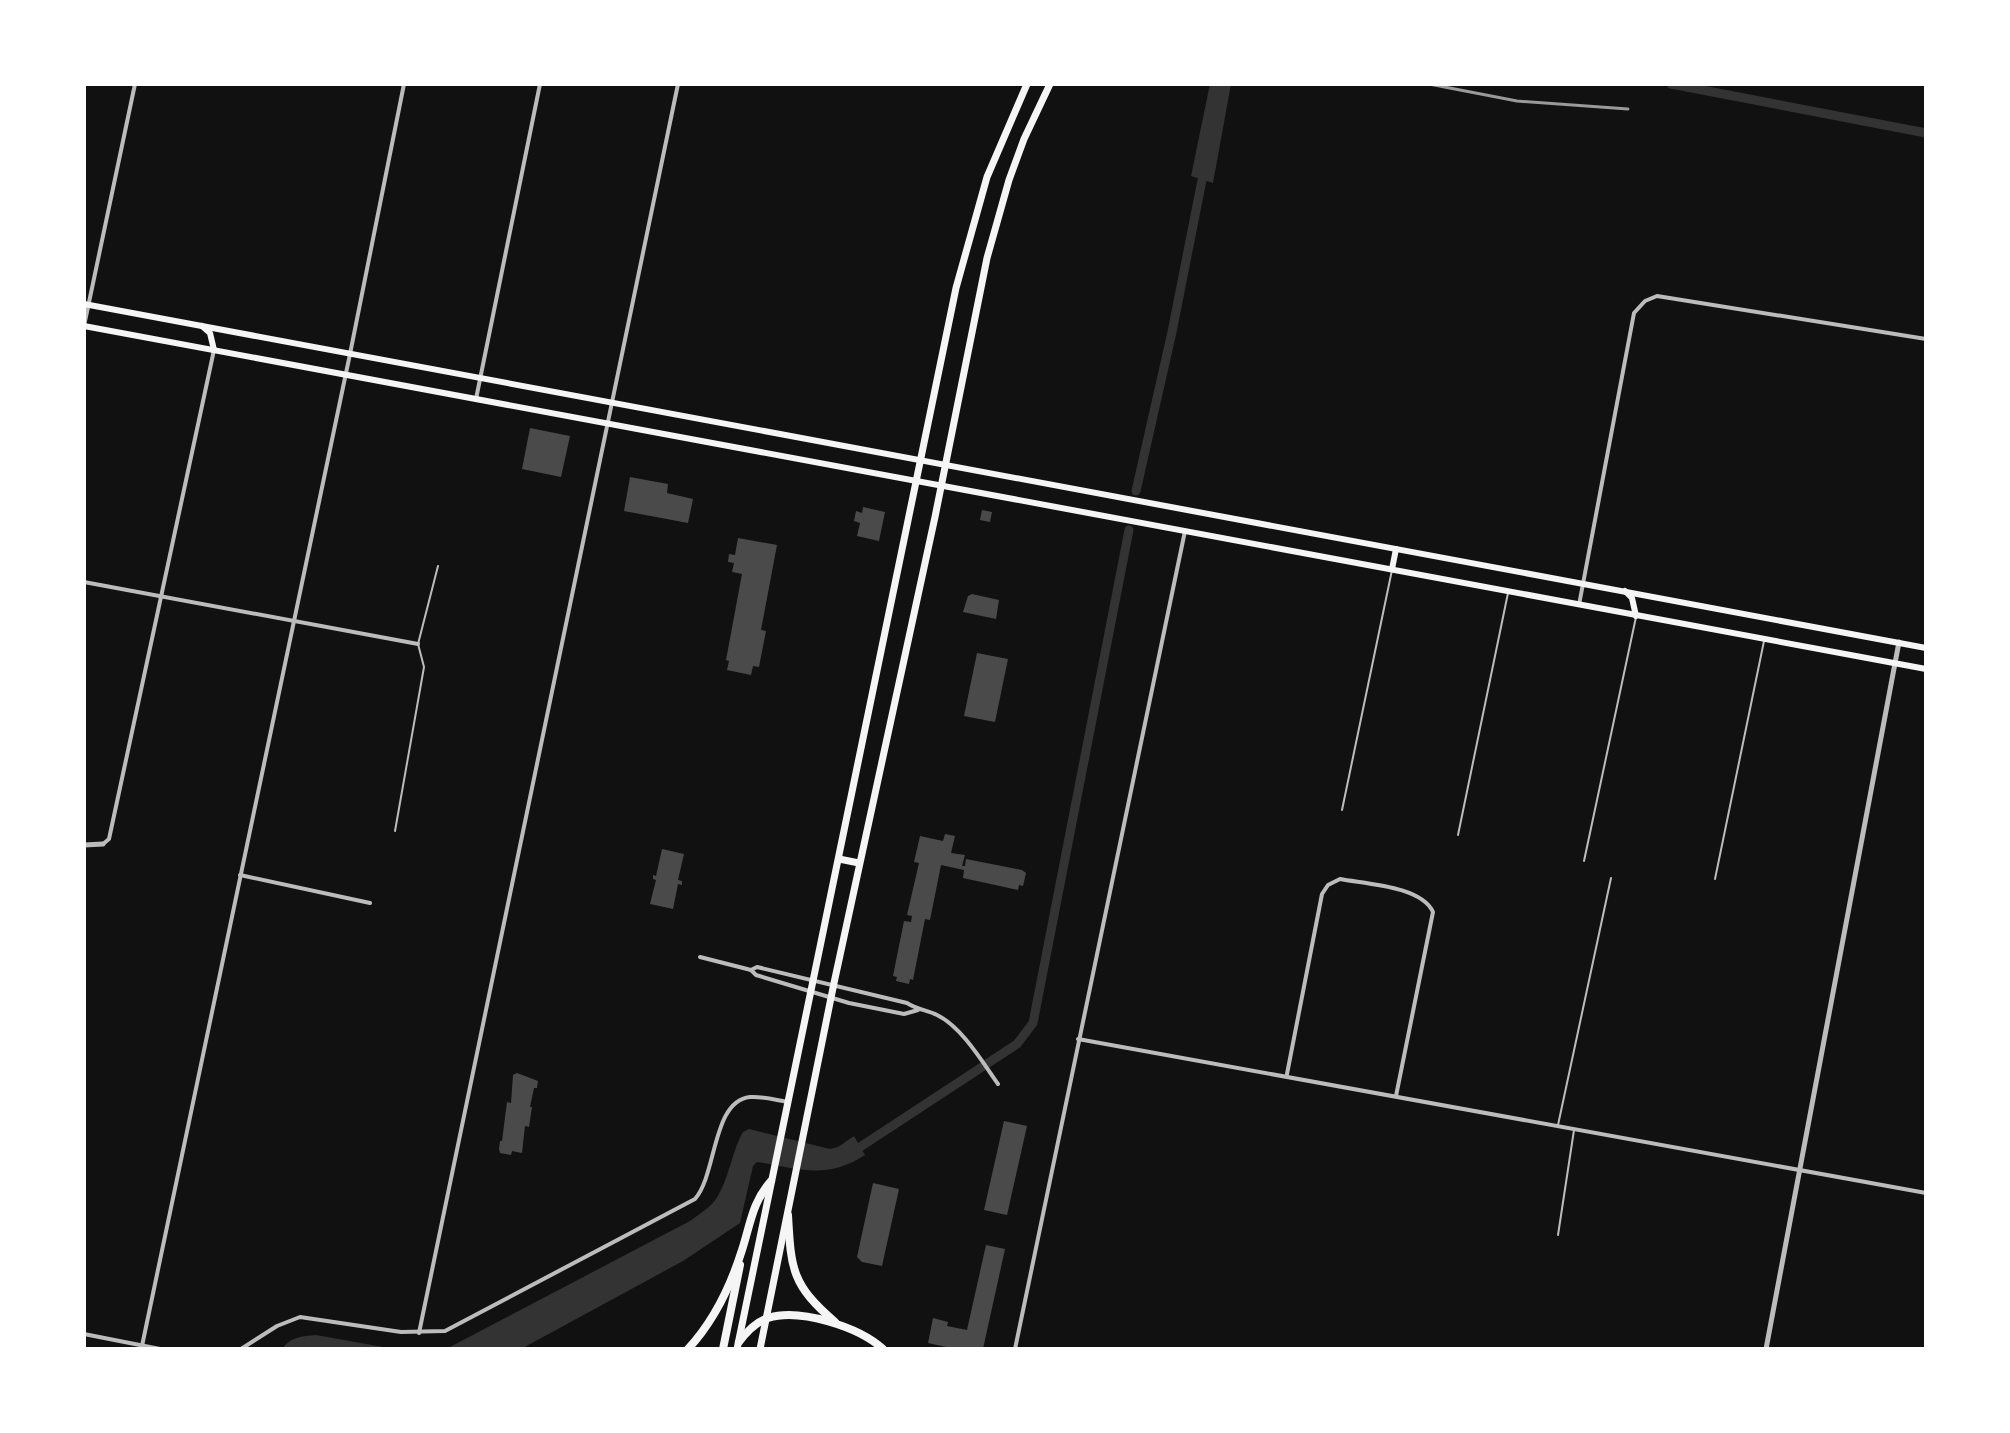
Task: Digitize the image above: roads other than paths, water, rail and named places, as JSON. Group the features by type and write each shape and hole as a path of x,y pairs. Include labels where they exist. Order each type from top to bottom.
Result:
{"highway":[{"path":"723,1349 742,1252 758,1196 771,1181"},
{"path":"788,1215 791,1255 797,1280 807,1296 836,1322"},
{"path":"688,1349 719,1306 742,1252"},
{"path":"738,1345 752,1327 766,1319 783,1316 836,1322 861,1332 883,1349"}],"main road":[{"path":"738,1345 956,288 975,213 1002,137 1027,84"},
{"path":"760,1349 859,863 997,216 1024,139 1050,84"},
{"path":"87,305 1926,648"},
{"path":"202,326 210,333 214,350"},
{"path":"84,327 1926,669"},
{"path":"1392,569 1396,549"},
{"path":"1625,591 1632,598 1636,616"},
{"path":"839,859 859,863"}],"street":[{"path":"84,327 135,84"},
{"path":"142,1346 404,84"},
{"path":"476,399 540,84"},
{"path":"419,1333 678,84"},
{"path":"1579,605 1634,313 1645,301 1657,296 1926,339"},
{"path":"84,845 103,844 109,839 214,350"},
{"path":"1015,1349 1185,531"},
{"path":"84,582 418,644"},
{"path":"1766,1349 1899,642"},
{"path":"240,875 370,903"},
{"path":"1287,1075 1322,894 1328,885 1340,879 1346,880 1417,894 1429,903 1433,912 1396,1096"},
{"path":"700,957 751,970 756,975 831,997 904,1014 918,1010"},
{"path":"751,970 757,967 814,978 907,1003 938,1016 967,1041 998,1084"},
{"path":"1078,1039 1926,1193"},
{"path":"241,1349 277,1326 300,1317 419,1333 445,1331 695,1199 704,1188 724,1116 733,1104 748,1097 788,1102"},
{"path":"84,1334 160,1349"}],"lane":[{"path":"395,831 424,667 418,644 438,566"},
{"path":"1342,810 1392,569"},
{"path":"1458,835 1508,591"},
{"path":"1584,861 1636,616"},
{"path":"1715,879 1764,639"},
{"path":"1557,1126 1611,878"},
{"path":"1558,1235 1574,1129"}],"waterway":[{"path":"1671,84 1926,133"},
{"path":"1136,491 1204,170"},
{"path":"851,1153 1017,1044 1033,1023 1129,530"}],"railway":[{"path":"1429,84 1517,101 1628,109"}]}
